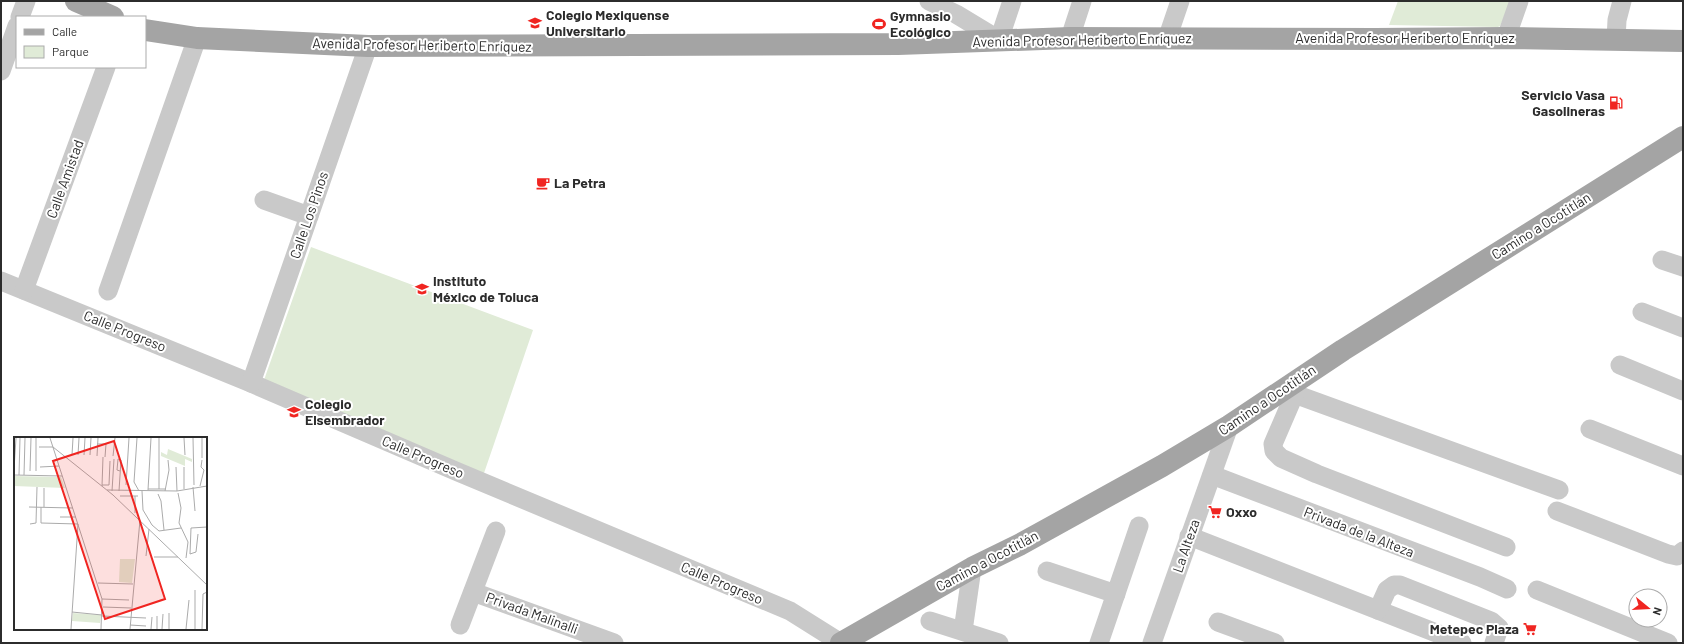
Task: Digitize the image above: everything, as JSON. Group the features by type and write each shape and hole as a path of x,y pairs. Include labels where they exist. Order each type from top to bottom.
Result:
{"main road":[{"path":"76,1 111,16"},
{"name":"Avenida Profesor Heriberto Enríquez","path":"146,30 197,38 368,46 830,44 1070,38 1506,38 1683,41"},
{"name":"Camino a Ocotitlán","path":"841,643 972,568 1019,545 1162,466 1291,390 1683,137"}],"street":[{"path":"20,16 26,1"},
{"path":"929,1 956,14 999,40 1012,1"},
{"path":"1070,38 1082,1"},
{"path":"1167,39 1180,1"},
{"path":"1506,38 1519,1"},
{"path":"1616,40 1622,1"},
{"path":"1,71 16,29"},
{"path":"108,291 197,38"},
{"name":"Calle Los Pinos","path":"251,383 368,46"},
{"name":"Calle Amistad","path":"24,290 106,68"},
{"path":"264,200 309,216"},
{"path":"1662,260 1683,267"},
{"name":"Calle Progreso","path":"1,281 251,383 465,475 790,611 841,643"},
{"path":"1642,312 1683,328"},
{"path":"1620,365 1683,390"},
{"path":"1506,548 1317,474 1281,458 1274,450 1274,444 1291,390 1393,431 1559,490"},
{"name":"La Alteza","path":"1152,643 1229,426"},
{"path":"1590,429 1683,466"},
{"name":"Privada de la Alteza","path":"1212,475 1480,577 1507,589"},
{"path":"1557,511 1668,554 1679,555 1683,551"},
{"path":"1099,643 1139,526"},
{"path":"460,626 496,531"},
{"path":"1189,536 1462,643"},
{"path":"962,631 972,568"},
{"path":"1046,571 1116,594"},
{"path":"1378,610 1387,590 1394,585 1400,585 1491,621 1499,628 1494,643"},
{"path":"1537,590 1668,643"},
{"name":"Privada Malinalli","path":"473,592 614,643"},
{"path":"930,622 999,643"},
{"path":"1218,622 1247,638 1275,643"}],"green space":[{"path":"1398,1 1512,1 1500,26 1498,27 1389,25"},
{"path":"311,247 533,330 483,476 264,380"}],"place":[{"name":"Colegio Mexiquense Universitario","path":"535,23"},
{"name":"Gymnasio Ecológico","path":"879,24"},
{"name":"Servicio Vasa Gasolineras","path":"1616,103"},
{"name":"La Petra","path":"543,183"},
{"name":"Instituto México de Toluca","path":"422,289"},
{"name":"Colegio Elsembrador","path":"294,412"},
{"name":"Oxxo","path":"1215,512"},
{"name":"Metepec Plaza","path":"1530,629"}]}
